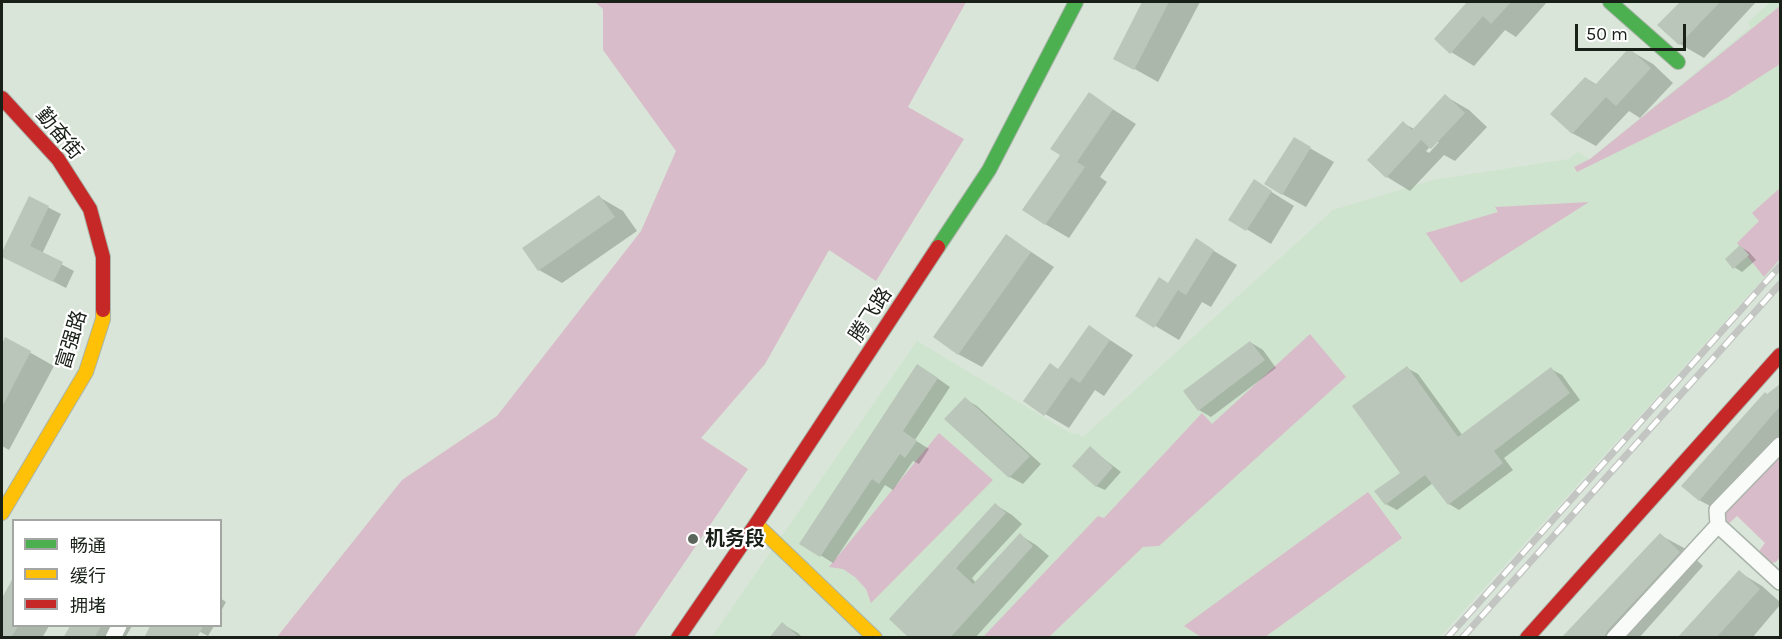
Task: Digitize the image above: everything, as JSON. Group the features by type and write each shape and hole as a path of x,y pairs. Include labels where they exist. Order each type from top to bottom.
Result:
{"street":[{"name":"腾飞路","path":"678,638 990,170 1076,2"},
{"path":"1610,2 1678,62"},
{"name":"勤奋街","path":"2,98 58,159 83,197"},
{"name":"富强路","path":"2,513 87,372 103,319 103,257 90,209 83,197"},
{"path":"1527,638 1780,355"},
{"path":"1780,445 1717,510 1718,525 1780,582"},
{"path":"756,524 875,638"},
{"path":"1614,638 1718,525"}],"shaded area":[{"path":"595,2 966,2 908,107 964,139 876,281 829,250 765,364 701,438 748,469 634,637 277,637 402,480 497,416 641,231 676,151 603,50 603,9"},
{"path":"1771,2 1780,2 1780,260 1440,637 711,638 917,341 1070,433 1083,437 1333,210 1433,180 1569,159 1578,152 1590,159 1751,27 1748,22"},
{"path":"1780,6 1780,64 1727,98 1577,172 1574,167 1590,159"},
{"path":"1780,188 1780,259 1764,277 1737,243 1759,221 1752,213"},
{"path":"1589,202 1461,283 1426,233 1498,212 1495,207"},
{"path":"1310,334 1346,377 1159,546 1143,547 1049,637 983,637 1098,516 1104,518 1202,413 1212,424"},
{"path":"939,433 993,480 871,603 866,589 855,577 843,569 829,567"},
{"path":"1780,452 1780,557 1776,562 1768,564 1757,554 1765,543 1737,516 1726,526 1722,513"},
{"path":"1368,492 1402,538 1265,637 1201,637 1184,626"}],"building":[{"path":"1142,2 1169,2 1134,70 1113,59"},
{"path":"1467,2 1511,2 1491,24 1483,16 1450,54 1434,39"},
{"path":"1680,2 1720,2 1679,45 1657,25"},
{"path":"1629,48 1651,68 1616,106 1606,97 1572,134 1550,114 1585,77 1595,85"},
{"path":"1089,92 1113,109 1077,162 1085,167 1045,225 1022,210 1060,155 1050,149"},
{"path":"1445,94 1465,113 1431,149 1421,140 1386,178 1367,160 1403,121 1412,130"},
{"path":"1294,137 1311,147 1282,195 1264,184"},
{"path":"1254,179 1272,191 1246,231 1228,220"},
{"path":"599,195 615,217 538,271 522,248"},
{"path":"29,196 49,206 30,246 63,262 53,282 2,257 2,252"},
{"path":"1006,234 1031,252 958,355 933,337"},
{"path":"1196,238 1214,250 1186,295 1178,290 1154,328 1135,316 1159,277 1168,283"},
{"path":"1740,245 1749,255 1733,269 1725,259"},
{"path":"1089,325 1110,340 1080,383 1071,377 1044,416 1023,401 1050,363 1058,369"},
{"path":"5,337 31,351 2,407 2,344"},
{"path":"1250,341 1265,360 1198,411 1183,391"},
{"path":"917,364 938,378 903,431 917,441 905,458 900,454 879,484 872,479 820,557 799,544"},
{"path":"1407,366 1458,437 1551,367 1570,393 1494,451 1503,463 1448,505 1425,475 1385,505 1374,491 1400,473 1352,406"},
{"path":"1780,384 1780,406 1699,501 1681,486 1765,392 1767,394"},
{"path":"965,397 1030,456 1009,478 944,419"},
{"path":"1090,446 1113,467 1096,487 1072,466"},
{"path":"995,503 1006,513 956,568 973,584 1020,533 1033,546 950,638 909,638 889,619"},
{"path":"1660,533 1680,552 1607,631 1604,638 1561,638"},
{"path":"1739,570 1760,589 1716,638 1677,638"},
{"path":"12,580 12,627 17,627 11,638 2,638 2,598"},
{"path":"782,622 800,638 769,638"},
{"path":"69,627 100,627 94,638 63,638"},
{"path":"150,627 202,627 197,638 144,638"}],"railway":[{"path":"1447,638 1780,266"},
{"path":"1462,638 1780,284"}],"traffic: fast":[{"path":"938,247 989,170 1076,2"},
{"path":"1610,2 1678,62"}],"traffic: slow":[{"path":"2,513 86,372 103,319 103,310"},
{"path":"756,524 875,638"}],"traffic: jam":[{"path":"2,98 58,159 90,209 103,257 103,310"},
{"path":"678,638 756,524 938,247"},
{"path":"1527,638 1780,355"}],"place":[{"name":"机务段","path":"693,539"}]}
